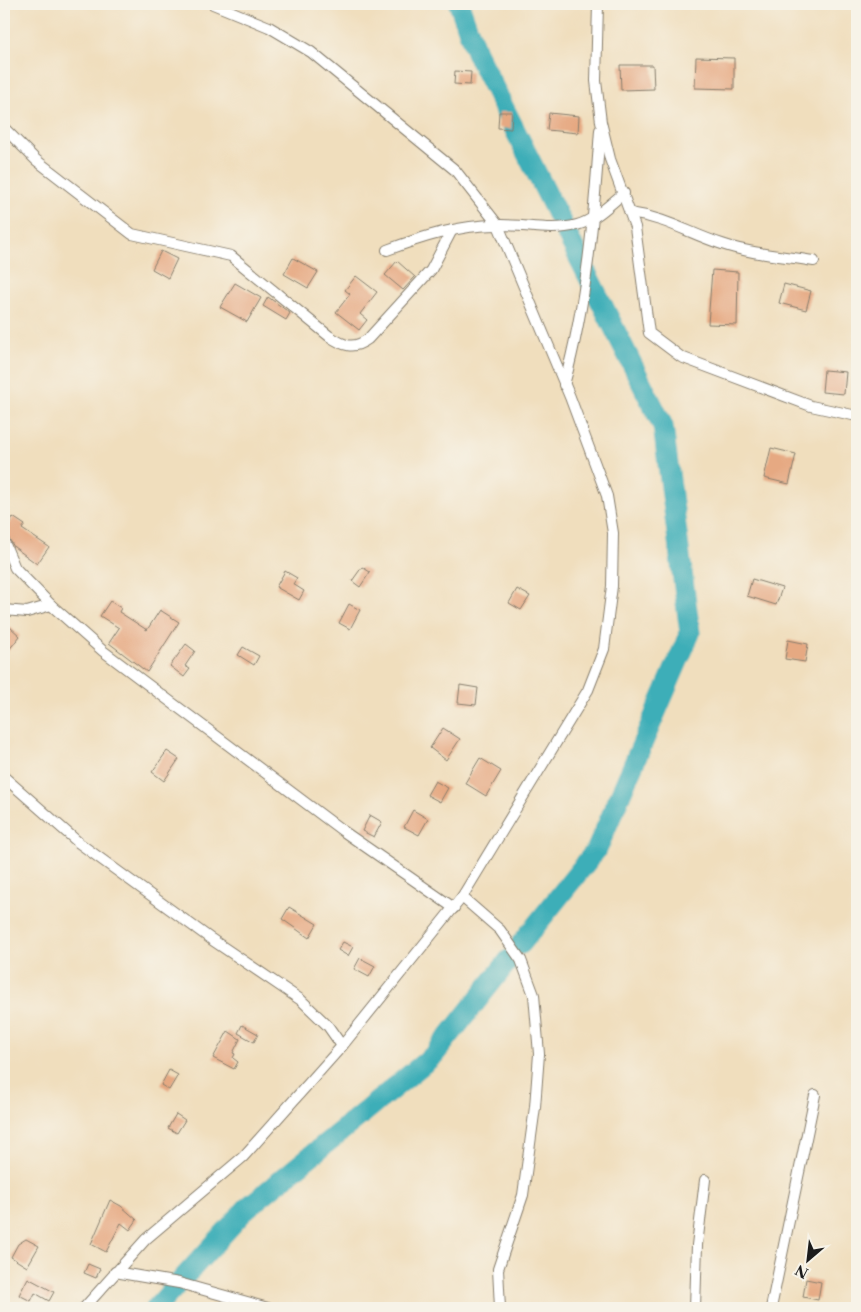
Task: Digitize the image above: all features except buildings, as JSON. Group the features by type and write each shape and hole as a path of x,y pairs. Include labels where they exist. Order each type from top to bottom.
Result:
{"street":[{"path":"84,1308 146,1238 243,1157 342,1046 454,908 588,690 604,649 612,586 613,533 607,496 498,224 455,170 318,58 269,28 213,4"},
{"path":"598,4 596,81 601,122 610,159 630,213 640,262 649,334 680,357 811,406 857,416"},
{"path":"564,385 577,336 594,217 601,122"},
{"path":"4,128 36,160 132,234 231,256 329,336 341,344 350,347 359,346 368,339 419,285 431,270 452,230"},
{"path":"387,250 420,237 452,230 498,224 559,227 578,224 594,217 624,193"},
{"path":"630,213 662,218 724,245 814,261"},
{"path":"4,542 15,568 51,605 103,651 343,831 454,908"},
{"path":"4,610 27,612 51,605"},
{"path":"4,777 80,843 203,933 301,1000 328,1026 342,1046"},
{"path":"462,897 500,930 520,960 534,995 538,1044 538,1077 523,1195 498,1269 500,1308"},
{"path":"771,1308 815,1095"},
{"path":"695,1308 697,1245 704,1180"},
{"path":"115,1272 179,1283 268,1308"}],"waterway":[{"path":"459,4 476,52 663,426 690,633 597,849 521,944"},
{"path":"156,1308 247,1208 434,1055 509,960"}]}
